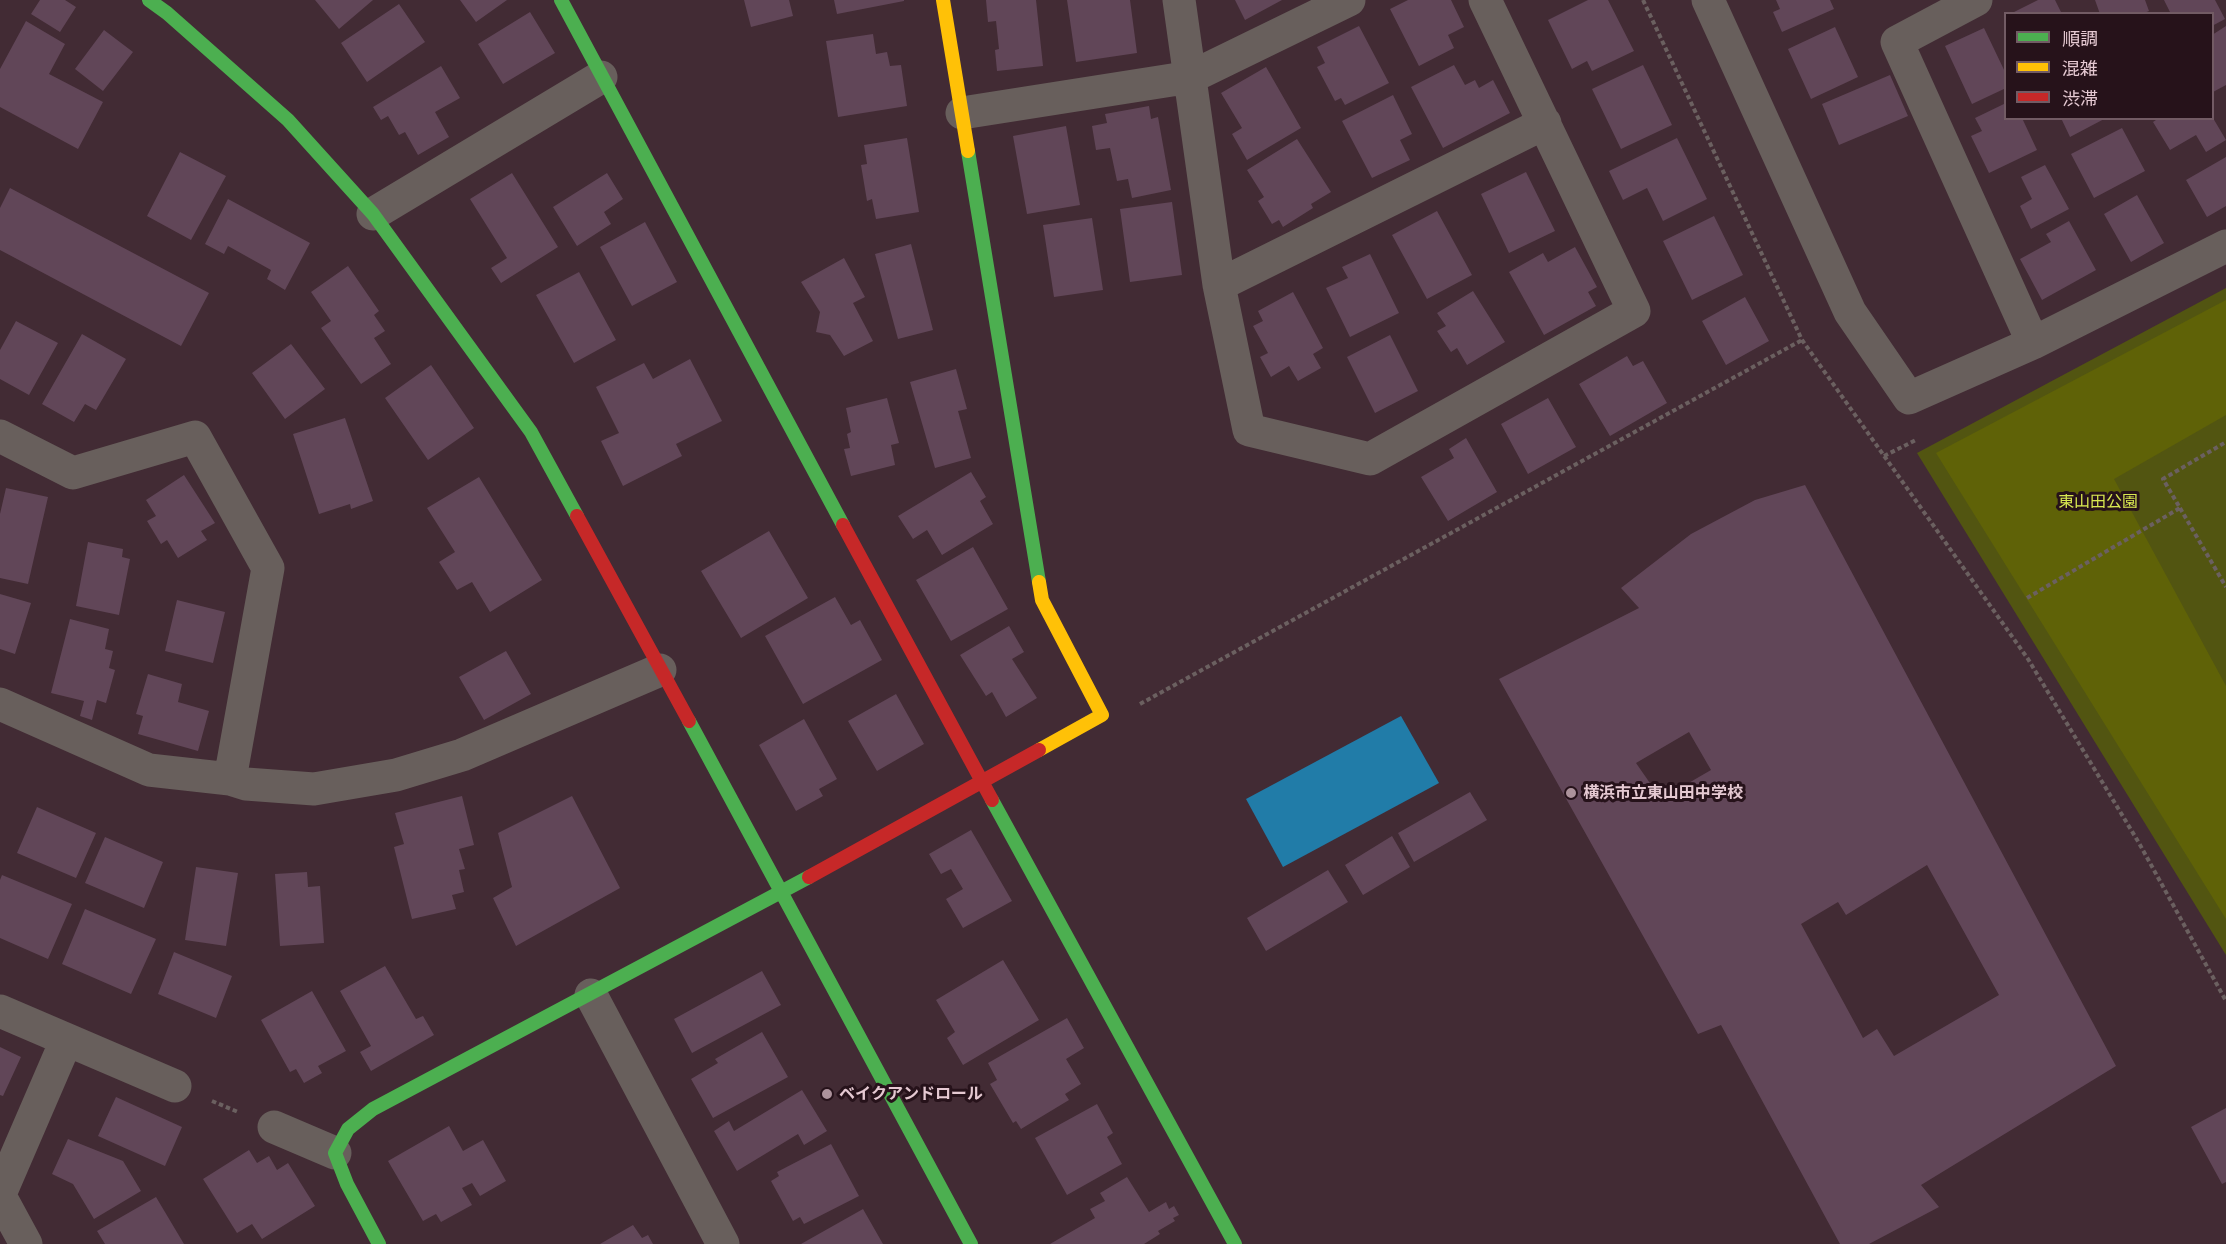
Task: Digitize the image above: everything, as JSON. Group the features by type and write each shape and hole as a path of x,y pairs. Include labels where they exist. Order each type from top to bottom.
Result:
{"street":[{"path":"149,0 167,13 288,120 374,214 531,432 971,1244"},
{"path":"561,0 981,783 1235,1244"},
{"path":"379,1244 346,1184 335,1153 348,1129 373,1109 782,892 1102,715 1042,600 943,0"},
{"path":"1179,0 1219,285 1249,430 1370,459 1634,311 1485,0"},
{"path":"962,113 1191,77 1349,0"},
{"path":"1708,0 1850,312 1909,398 2033,343 2226,246"},
{"path":"1976,0 1897,42 2033,343"},
{"path":"374,214 601,77"},
{"path":"1219,285 1545,123"},
{"path":"0,436 73,473 195,437 268,568 230,779"},
{"path":"0,704 149,770 230,779 246,784 314,789 396,775 462,755 660,670"},
{"path":"591,995 723,1244"},
{"path":"0,1011 175,1086"},
{"path":"26,1244 0,1195 66,1041"},
{"path":"274,1128 335,1153"}],"path":[{"path":"1643,0 1802,340 2028,659 2139,843 2226,1001"},
{"path":"1102,715 1145,703 1802,340"},
{"path":"2226,442 2163,479 2226,587"},
{"path":"2026,598 2180,508"},
{"path":"175,1086 274,1128"}],"green space":[{"name":"東山田公園","path":"2226,288 2226,955 1917,453"},
{"name":"東山田公園","path":"2226,300 2226,415 2114,479 2226,686 2226,919 1936,453"}],"water":[{"path":"1401,716 1439,783 1283,867 1246,799"}],"building":[{"path":"40,0 65,0 76,7 60,32 31,14"},
{"path":"315,0 373,0 339,29"},
{"path":"460,0 507,0 476,22"},
{"path":"744,0 789,0 793,16 751,27"},
{"path":"834,0 904,0 904,1 837,14"},
{"path":"986,0 1036,0 1043,66 997,71 995,50 999,49 996,21 988,22"},
{"path":"1067,0 1130,0 1137,53 1076,62"},
{"path":"1235,0 1282,0 1245,20"},
{"path":"1408,0 1451,0 1464,27 1448,35 1454,48 1419,66 1390,9"},
{"path":"1588,0 1608,0 1634,51 1592,71 1587,61 1572,69 1548,20"},
{"path":"1776,0 1830,0 1834,9 1782,32 1773,12 1780,9"},
{"path":"2038,0 2055,0 2061,12 2014,12"},
{"path":"2095,0 2145,0 2149,11 2147,12 2099,12"},
{"path":"2164,0 2215,0 2225,19 2214,25 2214,12 2170,12"},
{"path":"399,4 425,42 367,82 341,43"},
{"path":"530,12 555,53 503,84 478,44"},
{"path":"26,21 65,44 49,74 103,102 78,149 0,107 0,69"},
{"path":"1359,26 1389,83 1345,105 1341,98 1335,101 1317,67 1325,63 1317,47"},
{"path":"2226,26 2226,85 2214,91 2214,34"},
{"path":"1835,27 1858,77 1811,99 1788,49"},
{"path":"1984,28 2004,70 2004,89 1972,104 1945,46"},
{"path":"104,30 133,52 103,91 75,69"},
{"path":"873,34 876,54 887,52 890,66 901,65 907,106 838,117 826,41"},
{"path":"1454,65 1465,85 1475,80 1479,88 1493,80 1510,113 1443,148 1411,87"},
{"path":"1643,65 1672,125 1621,149 1592,89"},
{"path":"441,66 460,98 435,112 449,137 418,155 405,132 399,135 388,116 381,120 373,107"},
{"path":"1266,67 1301,128 1247,160 1232,134 1242,128 1221,93"},
{"path":"1890,75 1908,116 1839,145 1822,104"},
{"path":"1393,95 1412,134 1400,140 1410,160 1372,178 1342,121"},
{"path":"2004,104 2004,120 2023,120 2037,150 1989,173 1971,136 1982,131 1975,118"},
{"path":"1149,106 1151,119 1158,117 1171,190 1132,198 1128,179 1117,181 1110,148 1096,150 1092,126 1107,123 1105,114"},
{"path":"2062,120 2102,120 2070,137"},
{"path":"2156,120 2214,120 2226,140 2206,152 2196,135 2170,150 2153,122"},
{"path":"1066,126 1080,205 1027,214 1013,136"},
{"path":"2122,128 2145,171 2094,198 2071,154"},
{"path":"907,138 919,212 876,219 872,199 867,201 861,165 867,164 864,145"},
{"path":"1677,138 1707,199 1663,221 1647,188 1623,200 1609,171"},
{"path":"1297,139 1331,192 1311,204 1313,208 1283,227 1279,220 1272,224 1258,201 1264,197 1247,170"},
{"path":"180,152 226,176 191,240 147,216"},
{"path":"2226,157 2226,206 2207,217 2186,180"},
{"path":"2045,165 2069,209 2031,229 2020,206 2032,199 2021,177"},
{"path":"1526,172 1555,231 1509,253 1481,194"},
{"path":"512,173 558,247 501,283 491,268 507,258 470,199"},
{"path":"607,173 623,199 604,212 611,224 577,246 553,207"},
{"path":"10,188 209,293 181,346 0,250 0,208"},
{"path":"2137,195 2164,243 2131,262 2104,214"},
{"path":"228,199 310,243 285,290 267,279 271,270 228,246 224,254 205,244"},
{"path":"1172,202 1182,275 1130,282 1120,209"},
{"path":"1437,211 1472,275 1427,299 1392,235"},
{"path":"1714,216 1743,275 1692,300 1663,241"},
{"path":"1092,218 1103,290 1054,297 1043,225"},
{"path":"2069,221 2096,270 2042,300 2020,259 2051,242 2046,234"},
{"path":"645,222 677,282 632,306 600,247"},
{"path":"911,244 933,330 898,339 875,254"},
{"path":"1575,247 1597,287 1588,292 1596,306 1544,335 1509,272 1543,253 1548,262"},
{"path":"1370,254 1399,313 1350,337 1326,288 1348,278 1342,267"},
{"path":"844,258 865,297 853,303 873,341 844,356 830,335 816,332 820,312 801,282"},
{"path":"348,266 379,311 374,315 385,331 374,338 391,364 361,384 321,328 331,321 311,292"},
{"path":"579,272 616,340 574,363 536,295"},
{"path":"1473,291 1505,342 1467,365 1457,348 1451,352 1437,331 1446,326 1437,313"},
{"path":"1293,292 1323,348 1313,354 1321,368 1298,381 1289,366 1271,377 1260,357 1268,353 1253,326 1263,321 1258,311"},
{"path":"1745,297 1769,341 1726,365 1702,321"},
{"path":"16,321 58,343 29,395 0,379 0,350"},
{"path":"82,334 126,359 96,410 85,404 74,422 42,404"},
{"path":"1390,335 1418,391 1375,413 1347,357"},
{"path":"291,344 325,389 285,419 252,373"},
{"path":"1627,356 1633,366 1643,361 1667,403 1610,436 1579,384"},
{"path":"690,359 722,421 676,444 682,456 623,486 601,441 619,433 596,387 644,363 653,379"},
{"path":"431,365 474,428 428,460 385,398"},
{"path":"956,369 967,409 958,411 971,458 935,468 910,382"},
{"path":"887,398 899,443 891,445 895,465 851,476 844,449 850,448 847,434 851,432 846,408"},
{"path":"1548,398 1576,447 1528,474 1501,424"},
{"path":"345,418 373,501 351,509 350,504 319,514 293,434"},
{"path":"1466,438 1497,492 1448,521 1421,477 1454,458 1449,449"},
{"path":"971,472 986,497 980,501 993,524 942,555 927,530 913,539 898,516"},
{"path":"184,475 215,523 201,531 207,540 178,558 167,540 161,544 147,521 156,516 146,500"},
{"path":"479,477 542,580 490,612 472,582 457,590 439,562 455,552 427,508"},
{"path":"1805,485 2116,1066 1921,1185 1939,1207 1869,1244 1840,1244 1721,1025 1698,1034 1499,679 1639,608 1621,588 1691,534 1755,500","holes":["1689,732 1711,770 1661,799 1636,763","1927,865 1999,995 1894,1056 1877,1029 1863,1038 1801,924 1838,902 1846,915"]},
{"path":"6,488 48,497 28,584 0,578 0,514"},
{"path":"769,531 808,598 741,638 701,571"},
{"path":"88,542 123,549 122,557 130,559 119,615 76,606"},
{"path":"973,547 1008,609 951,641 916,580"},
{"path":"0,594 31,603 15,654 0,649"},
{"path":"835,597 851,625 860,620 882,660 803,704 765,636"},
{"path":"177,600 225,612 213,663 165,651"},
{"path":"70,619 109,629 105,649 113,651 109,668 115,670 106,703 97,700 92,720 80,716 84,701 51,693"},
{"path":"1009,626 1024,652 1012,659 1037,698 1006,717 992,692 986,696 960,655"},
{"path":"506,651 531,694 484,720 459,677"},
{"path":"148,674 182,684 178,702 209,711 198,751 138,734 143,716 136,714"},
{"path":"896,694 924,744 877,771 848,721"},
{"path":"804,719 837,779 819,789 823,796 796,811 759,745"},
{"path":"1470,792 1487,820 1414,862 1398,833"},
{"path":"462,796 474,845 459,849 465,869 459,870 464,892 452,895 456,909 412,919 394,847 404,844 395,813"},
{"path":"572,796 620,888 516,946 493,898 512,887 498,833"},
{"path":"37,807 96,833 76,878 17,853"},
{"path":"971,830 1012,901 963,928 946,899 963,889 951,869 941,874 929,854"},
{"path":"1392,836 1410,867 1363,895 1345,865"},
{"path":"105,837 163,862 144,908 85,883"},
{"path":"196,867 238,873 226,946 185,940"},
{"path":"1328,870 1348,902 1266,951 1247,918"},
{"path":"307,872 308,887 320,886 324,943 280,946 275,874"},
{"path":"2,875 72,904 48,959 0,938 0,880"},
{"path":"85,909 156,939 131,994 62,964"},
{"path":"174,952 232,976 216,1018 158,994"},
{"path":"1003,960 1039,1020 963,1065 947,1038 955,1032 936,1000"},
{"path":"385,966 416,1019 423,1016 434,1035 371,1071 360,1052 371,1046 340,991"},
{"path":"762,971 781,1005 692,1053 674,1019"},
{"path":"312,991 346,1051 318,1066 322,1073 304,1083 296,1069 290,1072 261,1020"},
{"path":"1067,1018 1084,1048 1066,1059 1081,1084 1065,1094 1069,1100 1021,1129 1016,1121 1013,1123 990,1084 997,1080 988,1063"},
{"path":"762,1032 788,1077 713,1118 691,1079 718,1063 715,1059"},
{"path":"0,1047 21,1057 3,1096 0,1095"},
{"path":"802,1090 827,1131 804,1145 798,1134 737,1171 714,1131 729,1121 734,1131"},
{"path":"116,1097 182,1127 165,1166 98,1136"},
{"path":"1097,1104 1113,1133 1107,1137 1122,1164 1067,1195 1035,1138"},
{"path":"2226,1108 2226,1182 2222,1184 2191,1127"},
{"path":"449,1126 463,1151 483,1140 506,1181 480,1196 472,1183 462,1188 472,1205 441,1222 436,1214 423,1221 388,1161"},
{"path":"68,1139 123,1161 141,1191 94,1219 73,1184 52,1174"},
{"path":"831,1144 859,1196 804,1224 800,1217 793,1221 771,1181 779,1176 777,1172"},
{"path":"249,1150 257,1163 269,1156 277,1170 288,1163 315,1206 262,1239 252,1224 237,1233 203,1179"},
{"path":"1127,1177 1149,1212 1166,1202 1169,1209 1174,1206 1179,1215 1173,1218 1175,1221 1158,1231 1160,1234 1144,1244 1050,1244 1095,1218 1090,1209 1105,1201 1100,1193"},
{"path":"156,1197 184,1244 105,1244 97,1231"},
{"path":"863,1209 883,1244 801,1244"},
{"path":"633,1225 642,1238 648,1235 653,1244 600,1244"}],"traffic: fast":[{"path":"149,0 167,13 288,120 373,214 531,432 577,516"},
{"path":"561,0 843,525"},
{"path":"968,151 1039,582"},
{"path":"689,721 971,1244"},
{"path":"992,800 1235,1244"},
{"path":"379,1244 347,1184 335,1153 348,1129 373,1109 809,877"}],"traffic: slow":[{"path":"943,0 968,151"},
{"path":"1039,582 1042,600 1102,715 1039,750"}],"traffic: jam":[{"path":"577,516 689,721"},
{"path":"843,525 992,800"},
{"path":"809,877 1039,750"}],"place":[{"name":"横浜市立東山田中学校","path":"1571,793"},
{"name":"ベイクアンドロール","path":"827,1094"}]}
